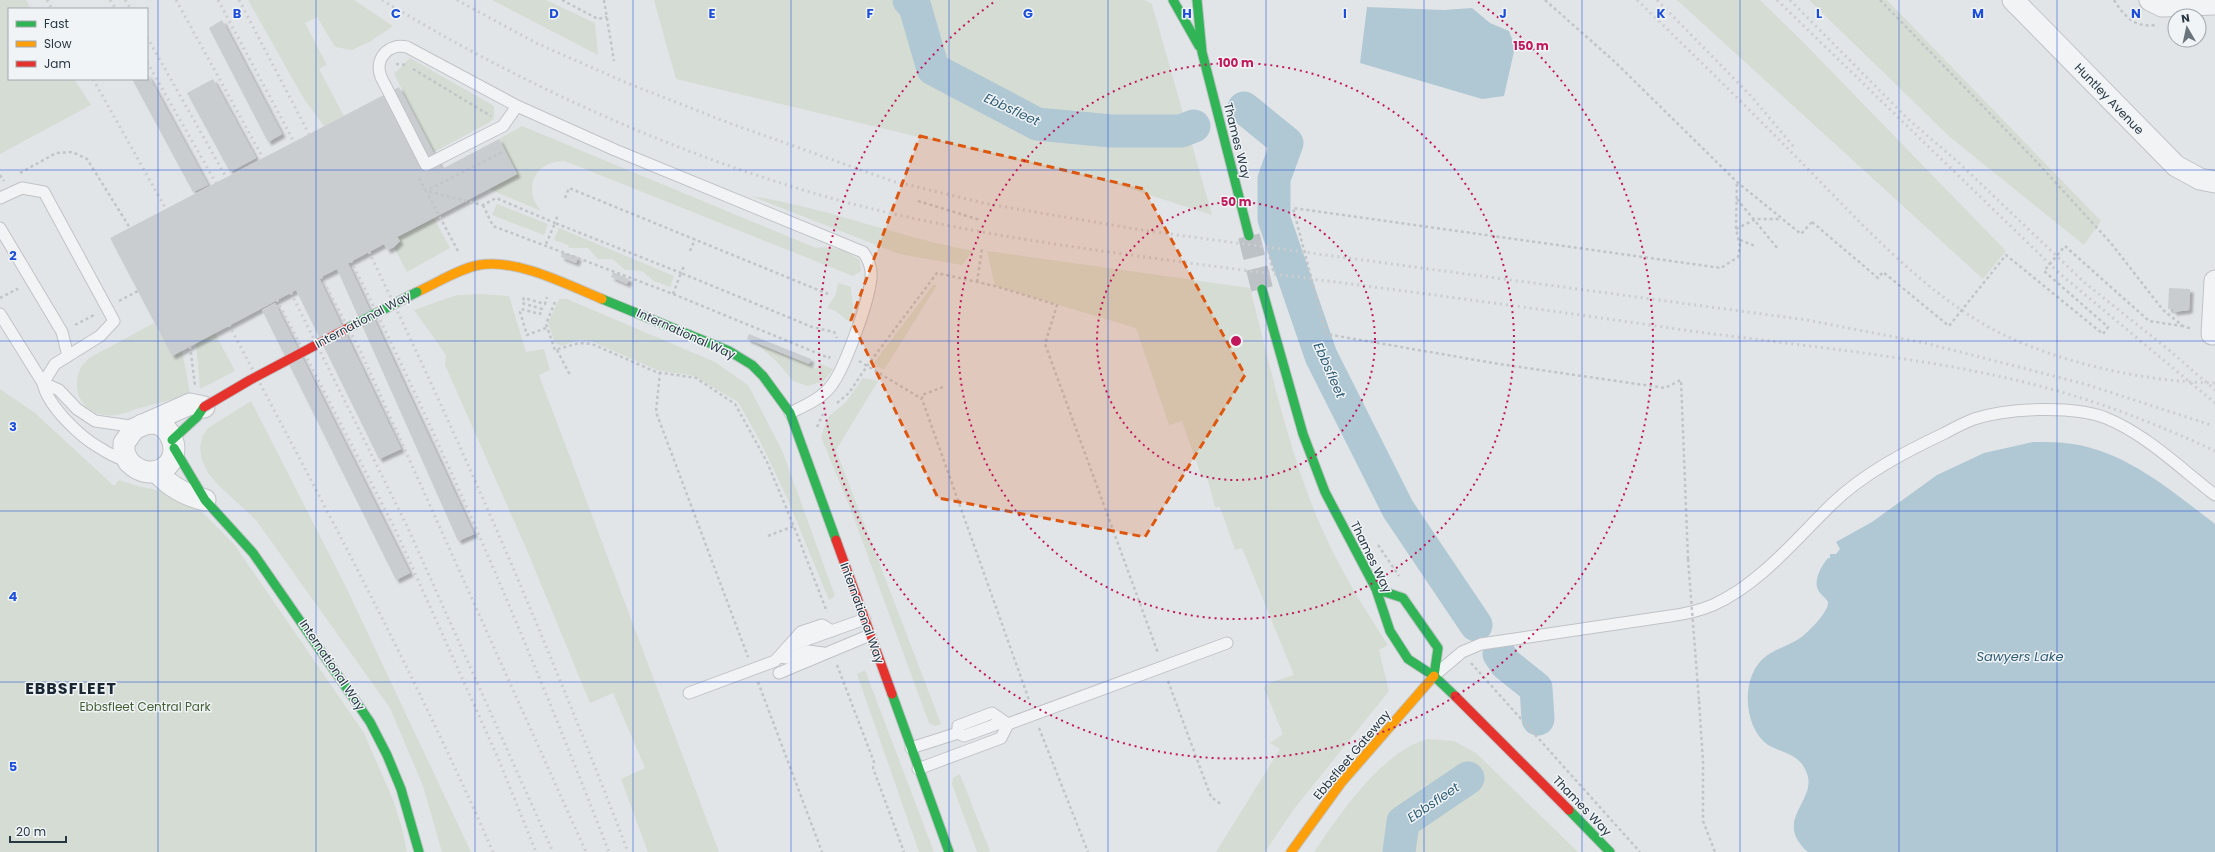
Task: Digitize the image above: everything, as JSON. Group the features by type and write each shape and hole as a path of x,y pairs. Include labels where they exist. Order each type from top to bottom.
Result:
{"street":[{"name":"Thames Way","path":"1173,0 1202,52"},
{"name":"Thames Way","path":"1197,0 1202,52 1249,236"},
{"name":"Huntley Avenue","path":"2013,0 2176,166 2200,179 2215,182"},
{"path":"2150,0 2162,6 2215,4"},
{"name":"International Way","path":"205,500 190,496 167,484 157,472 169,463 173,444 197,417 200,399 250,380 417,292 455,274 480,265 502,264 545,276 729,351 752,365 763,376 790,413 949,852"},
{"path":"2212,334 2215,281"},
{"name":"Thames Way","path":"1262,289 1294,408 1311,457 1325,492 1376,589 1390,631 1408,659 1434,676 1525,764 1610,852"},
{"path":"157,472 144,472 128,462 124,453 124,443 128,436 139,426 200,399"},
{"name":"International Way","path":"139,426 154,423 162,426 186,470 199,487 205,500 227,522 253,553 370,722 387,755 401,789 419,852"},
{"path":"1376,589 1403,598 1418,618 1438,648 1434,676"},
{"name":"Ebbsfleet Gateway","path":"1290,852 1341,783 1434,676"}],"lane":[{"path":"518,106 503,126 426,165 381,77 379,62 382,56 389,49 399,46 407,47 518,106 615,150 863,252 871,265 872,278 855,334 839,374 830,388 822,395 790,413"},
{"path":"0,198 22,188 44,192 114,321 100,336 55,364 43,383"},
{"path":"0,228 62,332 68,356"},
{"path":"0,314 43,383 45,392 51,401 82,435 98,448 128,462"},
{"path":"43,383 59,390 77,409 95,421 139,426"},
{"path":"1434,676 1462,652 1485,643 1670,616 1700,610 1713,605 1741,587 1766,567 1840,497 1883,465 1974,419 2021,411 2046,410 2080,411 2105,418 2130,429 2154,446 2215,495"},
{"path":"792,645 865,619"},
{"path":"689,693 753,670 780,657 802,632 822,625 832,631"},
{"path":"779,673 812,660 827,651 870,635"},
{"path":"911,748 958,733 964,736 997,724 1008,724 1227,643"},
{"path":"780,657 788,658 808,651 827,651"},
{"path":"918,769 1001,738 1008,724"}],"path":[{"path":"562,0 598,19 607,17"},
{"path":"604,0 614,62"},
{"path":"1545,0 1615,62 1737,182 1782,219 1801,234 1812,222 1878,278 1883,272 1949,326 2006,255 2103,334 2108,327 2044,271 2064,246 2149,320 2183,326 2212,334"},
{"path":"1880,0 2033,158 2110,242 2163,310 2183,326"},
{"path":"395,68 396,64 405,64 494,118"},
{"path":"17,175 56,153 72,152 87,159 130,228"},
{"path":"426,191 502,152"},
{"path":"0,175 4,182 11,178"},
{"path":"1715,852 1703,821 1703,761 1688,559 1681,380 1665,388 1499,364 1326,334 1293,208 1721,268 1738,257 1740,240 1736,229 1737,182"},
{"path":"565,198 569,188 828,294"},
{"path":"426,191 483,205 496,198 812,327 834,332 837,335 837,340"},
{"path":"426,191 461,258"},
{"path":"1737,199 1752,220 1778,249"},
{"path":"918,201 980,220"},
{"path":"483,205 493,226 673,294 829,358 831,354"},
{"path":"546,245 558,214"},
{"path":"1736,229 1752,220 1768,218 1782,219"},
{"path":"690,251 695,239"},
{"path":"1740,240 1755,246"},
{"path":"1266,241 1276,279"},
{"path":"977,282 982,249"},
{"path":"673,294 684,266"},
{"path":"833,406 849,393 867,366 937,273 977,282 1057,305 1045,344 1211,797 1222,804"},
{"path":"546,328 527,335 520,312 521,309 540,314 542,309 522,302 524,298 545,304 550,292"},
{"path":"556,301 546,323 546,328 555,350 557,350 570,375"},
{"path":"557,350 579,343 592,344 660,372 696,378 736,404 766,462 794,526 829,616 822,625"},
{"path":"190,346 200,399"},
{"path":"858,361 922,399"},
{"path":"660,372 656,412 822,852"},
{"path":"942,387 922,394 922,399 1034,715 1088,852"},
{"path":"816,430 820,417 828,410"},
{"path":"768,536 794,526"},
{"path":"1374,540 1404,582"},
{"path":"827,651 874,762 873,768 904,852"},
{"path":"1472,664 1640,852"}],"highlighted area":[{"path":"920,136 1144,189 1245,375 1145,537 938,498 851,320"}],"green space":[{"path":"0,0 26,0 30,8 8,8 8,80 75,80 91,105 0,154"},
{"path":"248,0 354,0 393,26 371,41 352,50 335,47 317,17 305,23 327,65 319,69 344,116 324,126 304,99"},
{"path":"492,0 546,0 595,23 598,55"},
{"path":"654,0 1145,0 1152,4 1212,215 1115,184 676,79"},
{"path":"1677,0 1760,0 1804,43 2006,251 1983,279"},
{"path":"1809,0 1887,0 2101,221 2084,245 1951,138"},
{"path":"410,58 494,106 494,118 490,122 434,152 394,74"},
{"path":"522,126 816,248 828,247 845,251 860,261 861,271 853,276 565,161 555,162 546,166 539,171 535,177 532,185 533,193 535,202 541,211 489,189 517,174 499,139"},
{"path":"751,196 779,201 917,238 973,251 962,265 899,254"},
{"path":"497,204 548,224 544,235 492,215"},
{"path":"434,218 450,248 407,272 394,247 400,241 397,237"},
{"path":"559,228 674,276 670,287 655,282 642,271 625,270 613,259 598,259 588,248 569,248 568,245 554,240"},
{"path":"987,251 1250,288 1287,431 1305,487 1331,549 1368,614 1388,645 1379,650 1389,691 1294,809 1265,852 1216,852 1280,749 1270,743 1283,734 1264,688 1268,683 1294,675 1242,548 1235,550 1220,507 1215,507 1207,477 1202,478 1182,421 1169,425 1136,328 995,286"},
{"path":"838,283 851,287 853,315 849,322 836,311 827,308 836,294"},
{"path":"933,285 937,285 884,370 873,364"},
{"path":"481,294 509,296 526,352 544,349 550,370 539,375 719,852 648,852 621,779 645,768 613,693 590,703 526,548 445,365 446,355 414,310 457,295"},
{"path":"559,299 567,299 715,362 748,385 782,450 835,596 829,600 787,498 759,439 738,402 694,376 657,370 591,341 580,340 561,346 555,343 548,323"},
{"path":"154,323 172,356 182,350 190,393 172,400 116,415 102,415 89,409 78,393 77,377 82,366 91,357"},
{"path":"215,333 235,371 200,389 196,343"},
{"path":"756,343 809,364 816,369 819,363 833,369 824,381 808,386 793,381 777,362"},
{"path":"863,378 878,381 836,450 941,724 935,726 929,723 852,513 821,437 828,417 846,402"},
{"name":"Ebbsfleet Central Park","path":"0,389 35,413 114,486 119,480 141,487 163,491 191,504 203,513 234,544 364,733 394,802 402,828 407,852 0,852"},
{"path":"251,401 346,587 471,852 442,852 423,786 390,708 256,520 218,485 208,473 202,460 200,448 202,437 208,428"},
{"path":"865,670 934,852 919,852 857,674"},
{"path":"1428,739 1454,741 1476,753 1578,852 1314,852 1349,803 1379,770 1411,745"},
{"path":"960,774 990,852 977,852 952,784 953,778"}],"water":[{"path":"1367,7 1444,10 1472,8 1490,23 1509,31 1515,47 1504,96 1482,99 1360,63"},
{"name":"Sawyers Lake","path":"2033,442 2058,442 2073,444 2093,448 2112,455 2131,464 2166,487 2215,524 2215,852 1808,852 1798,840 1794,829 1795,819 1807,790 1808,780 1805,769 1793,756 1768,745 1761,739 1756,731 1749,713 1748,703 1749,684 1752,675 1762,659 1775,650 1790,644 1804,635 1823,615 1828,606 1828,602 1818,590 1817,577 1823,565 1828,558 1830,558 1830,554 1836,554 1840,549 1836,542 1872,522 1937,475 1984,453"}],"building":[{"path":"222,20 282,134 268,142 209,28"},
{"path":"148,75 208,185 193,192 133,80 148,80"},
{"path":"213,79 256,158 230,172 187,93"},
{"path":"399,87 442,169 499,139 517,174 397,237 400,241 394,247 387,250 384,244 348,263 474,534 458,541 337,269 319,278 401,449 379,459 296,290 172,356 110,238"},
{"path":"562,252 578,257 576,263 561,257"},
{"path":"613,272 629,279 627,284 611,277"},
{"path":"2169,288 2190,289 2189,310 2173,312 2173,309 2168,309"},
{"path":"275,303 410,573 396,580 262,310"},
{"path":"749,334 811,359 809,364 747,339"}],"waterway":[{"name":"Ebbsfleet","path":"909,0 915,7 933,69 1037,124 1111,131 1181,131 1194,126"},
{"name":"Ebbsfleet","path":"1244,108 1287,143 1274,179 1274,219 1321,356 1398,509 1476,625"},
{"name":"Ebbsfleet","path":"1499,654 1506,664 1536,688 1538,719"},
{"name":"Ebbsfleet","path":"1399,852 1403,822 1468,778"}],"tunnel":[{"path":"1249,236 1262,289"}],"railway":[{"path":"47,0 51,8"},
{"path":"110,0 115,8"},
{"path":"125,0 130,8"},
{"path":"176,0 263,158"},
{"path":"218,0 294,142"},
{"path":"239,0 309,134"},
{"path":"382,0 430,28 529,81 632,128 737,169 842,201 894,214 1000,235 1106,252 1503,304 1722,335 1857,352 1947,366 2036,385 2082,398 2149,422 2215,451"},
{"path":"457,0 536,43 627,83 729,123 892,181 988,204 1148,231 1807,320 1925,343 2085,384 2211,425"},
{"path":"1637,0 1742,102 1887,249 1932,288 1980,322 2005,335 2063,358 2125,373 2187,382 2215,383"},
{"path":"1657,0 1751,96 1794,147"},
{"path":"1777,0 2059,273 2215,403"},
{"path":"1790,0 1907,118 1958,162 2085,283 2169,350 2215,390"},
{"path":"148,39 226,177"},
{"path":"148,64 216,183"},
{"path":"94,80 166,209"},
{"path":"369,252 439,400 505,549 568,700 628,852"},
{"path":"351,261 387,334 455,480 519,628 609,852"},
{"path":"321,277 360,350 586,852"},
{"path":"291,293 407,526 553,852"},
{"path":"277,300 396,531 498,758 536,852"},
{"path":"229,325 366,586 463,785 493,852"}],"traffic: fast":[{"path":"1173,0 1199,46"},
{"path":"1197,0 1202,52 1249,236"},
{"path":"1262,289 1303,434 1325,492 1376,589 1390,631 1408,659 1434,676 1455,696"},
{"path":"348,328 417,292"},
{"path":"602,299 729,351 752,365 763,376 790,413 836,540"},
{"path":"172,440 197,417 204,407"},
{"path":"174,448 205,500 253,553 370,722 387,755 401,789 419,852"},
{"path":"1376,589 1403,598 1438,648 1434,676"},
{"path":"892,694 949,852"},
{"path":"1569,810 1610,852"}],"traffic: slow":[{"path":"417,292 471,267 494,264 509,265 542,274 602,299"},
{"path":"1291,852 1341,783 1434,676"}],"traffic: jam":[{"path":"204,407 250,380 348,328"},
{"path":"836,540 892,694"},
{"path":"1455,696 1569,810"}],"district":[{"name":"EBBSFLEET","path":"71,688"}]}
